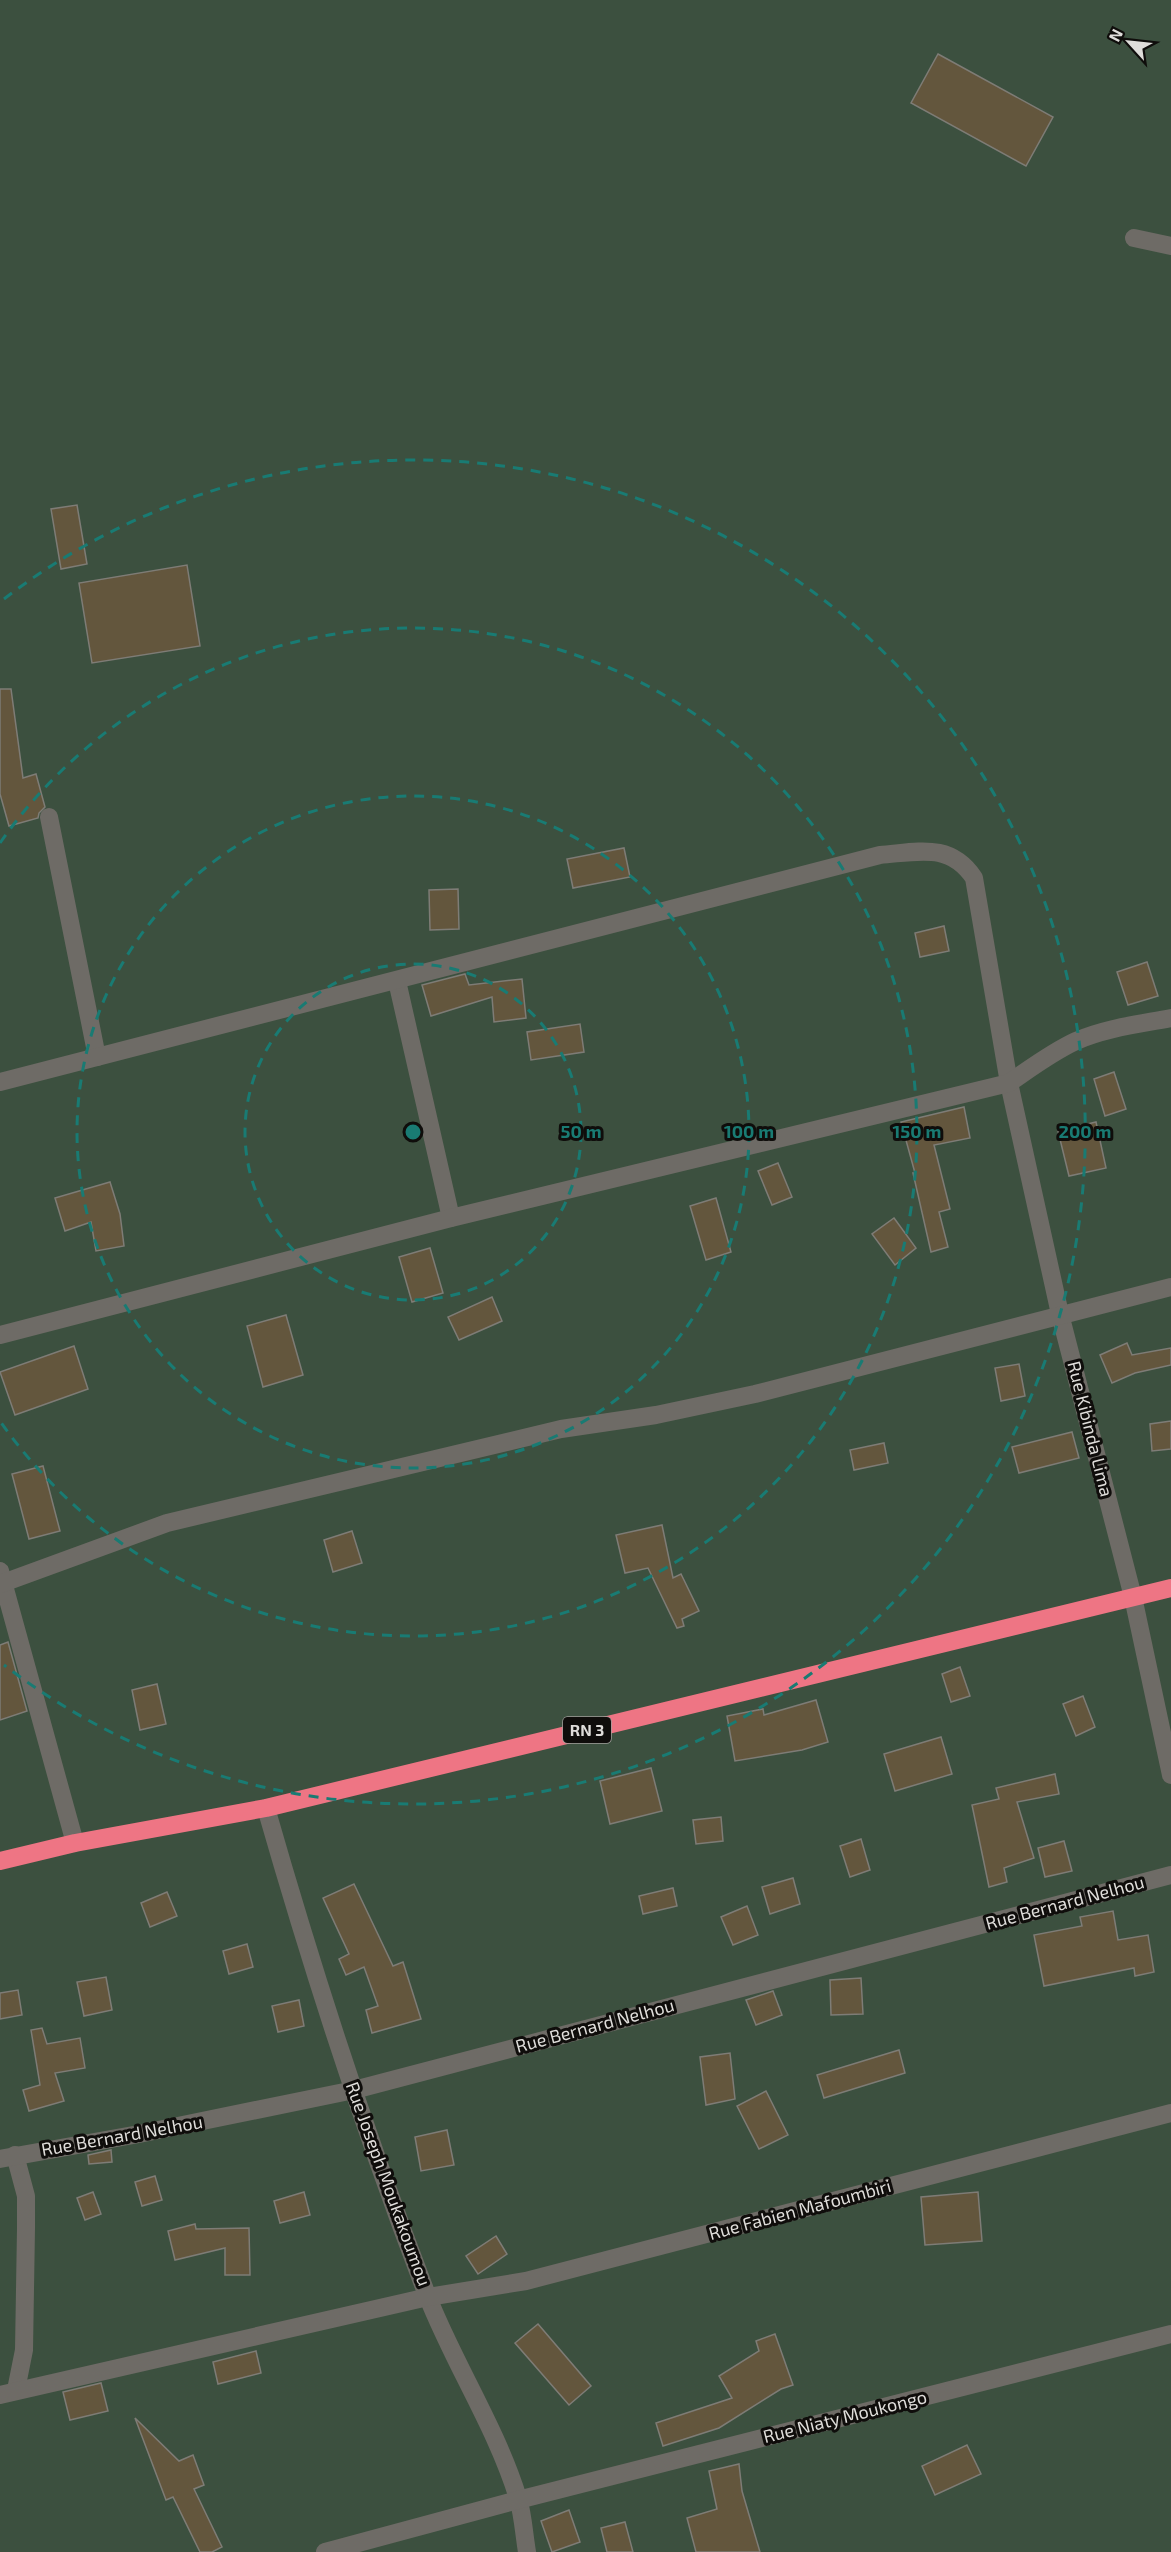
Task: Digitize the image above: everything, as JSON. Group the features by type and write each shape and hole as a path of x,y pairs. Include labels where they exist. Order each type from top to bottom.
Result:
{"highway":[{"name":"RN 3","path":"0,1861 75,1843 266,1808 1171,1588"}],"street":[{"path":"1134,238 1171,246"},
{"path":"49,817 97,1057"},
{"name":"Rue Kibinda Lima","path":"0,1082 397,981 803,873 880,855 932,850 964,864 974,878 1009,1083 1060,1314 1133,1597 1171,1775"},
{"path":"397,981 451,1218"},
{"path":"0,1335 451,1218 1009,1083 1049,1055 1078,1040 1171,1018"},
{"path":"75,1843 1,1579 166,1522 561,1429 656,1415 756,1394 1171,1287"},
{"name":"Rue Joseph Moukakoumou","path":"266,1808 304,1942 354,2090 428,2297 504,2463 518,2500 527,2552"},
{"name":"Rue Bernard Nelhou","path":"7,2157 139,2134 354,2090 1171,1875"},
{"name":"Rue Fabien Mafoumbiri","path":"8,2393 428,2297 526,2281 1171,2114"},
{"path":"7,2157 26,2196 24,2350 8,2393"},
{"name":"Rue Niaty Moukongo","path":"325,2552 518,2500 1171,2334"}],"green space":[{"path":"0,0 1171,0 1171,2552 0,2552"}],"building":[{"path":"938,54 1053,117 1026,166 911,103"},
{"path":"77,505 87,564 61,569 51,509"},
{"path":"187,565 200,646 92,663 79,583"},
{"path":"0,689 11,689 23,778 36,774 45,807 39,813 38,818 9,826 0,794"},
{"path":"624,848 630,877 573,888 567,859"},
{"path":"458,889 459,929 430,930 429,890"},
{"path":"944,926 949,951 920,957 915,933"},
{"path":"1147,962 1158,996 1128,1005 1117,972"},
{"path":"465,974 469,985 522,979 526,1018 494,1022 492,997 431,1016 422,985"},
{"path":"580,1024 584,1052 531,1060 527,1032"},
{"path":"1114,1072 1126,1109 1105,1116 1094,1079"},
{"path":"964,1107 970,1138 934,1145 950,1209 939,1212 948,1247 931,1252 913,1173 915,1173 901,1122"},
{"path":"1096,1122 1106,1168 1069,1176 1058,1131"},
{"path":"778,1163 792,1197 772,1205 758,1171"},
{"path":"110,1182 120,1214 124,1246 96,1251 91,1222 65,1231 55,1198"},
{"path":"716,1198 731,1252 706,1260 690,1206"},
{"path":"894,1218 916,1248 895,1265 872,1234"},
{"path":"430,1248 443,1293 412,1302 399,1257"},
{"path":"492,1297 502,1321 459,1340 448,1317"},
{"path":"286,1315 303,1375 263,1387 247,1326"},
{"path":"1127,1343 1132,1355 1171,1348 1171,1365 1135,1373 1112,1383 1100,1355"},
{"path":"74,1346 88,1389 15,1415 0,1372"},
{"path":"1019,1364 1025,1396 1001,1401 995,1368"},
{"path":"1171,1421 1171,1449 1152,1451 1150,1424"},
{"path":"1072,1432 1079,1458 1019,1473 1012,1447"},
{"path":"884,1443 888,1463 854,1470 850,1450"},
{"path":"43,1466 60,1531 29,1539 12,1474"},
{"path":"662,1525 673,1578 681,1574 699,1611 682,1619 684,1626 677,1628 648,1568 625,1573 616,1535"},
{"path":"352,1531 362,1563 333,1572 324,1540"},
{"path":"8,1642 27,1711 0,1720 0,1645"},
{"path":"960,1667 970,1696 951,1702 942,1674"},
{"path":"157,1684 166,1724 140,1730 132,1690"},
{"path":"1083,1696 1095,1727 1076,1736 1063,1704"},
{"path":"816,1700 828,1742 802,1750 735,1761 727,1716 763,1709 764,1715"},
{"path":"941,1737 952,1774 895,1791 884,1754"},
{"path":"651,1768 662,1811 610,1824 600,1781"},
{"path":"1055,1774 1059,1794 1017,1802 1034,1858 1004,1868 1007,1882 989,1887 972,1805 999,1799 996,1788"},
{"path":"721,1817 723,1841 696,1844 693,1820"},
{"path":"861,1839 870,1870 850,1877 840,1846"},
{"path":"1064,1841 1072,1871 1045,1877 1038,1848"},
{"path":"793,1878 800,1904 770,1914 762,1887"},
{"path":"354,1884 393,1966 403,1962 421,2019 372,2033 366,2010 378,2006 364,1967 346,1975 339,1959 349,1954 323,1898"},
{"path":"673,1888 677,1906 643,1914 639,1896"},
{"path":"167,1892 177,1916 150,1927 141,1903"},
{"path":"747,1906 758,1935 733,1945 721,1917"},
{"path":"1113,1911 1118,1940 1148,1935 1154,1972 1135,1976 1134,1968 1044,1986 1034,1935 1082,1926 1080,1917"},
{"path":"247,1944 253,1967 229,1974 223,1951"},
{"path":"106,1977 112,2010 84,2016 77,1982"},
{"path":"861,1978 863,2014 831,2015 830,1980"},
{"path":"18,1990 22,2015 0,2019 0,1993"},
{"path":"773,1991 782,2015 756,2025 746,2000"},
{"path":"299,2000 304,2026 278,2032 272,2006"},
{"path":"42,2028 47,2044 80,2038 85,2068 55,2073 64,2101 29,2111 23,2090 40,2085 31,2030"},
{"path":"899,2050 905,2073 824,2098 817,2075"},
{"path":"730,2053 735,2099 706,2105 700,2057"},
{"path":"766,2091 788,2135 759,2149 737,2106"},
{"path":"447,2130 454,2165 421,2171 415,2137"},
{"path":"111,2150 112,2162 89,2164 88,2155"},
{"path":"155,2176 162,2200 142,2206 135,2182"},
{"path":"93,2192 101,2214 85,2220 77,2198"},
{"path":"304,2192 310,2215 280,2223 274,2201"},
{"path":"978,2192 982,2241 925,2245 921,2197"},
{"path":"195,2224 196,2229 249,2228 250,2275 225,2275 225,2248 175,2260 168,2231"},
{"path":"496,2236 507,2254 478,2274 466,2256"},
{"path":"538,2324 591,2386 569,2405 515,2343"},
{"path":"775,2334 793,2385 781,2389 719,2428 663,2446 656,2423 732,2398 719,2376 759,2351 756,2341"},
{"path":"256,2351 261,2373 218,2384 213,2362"},
{"path":"101,2383 108,2411 70,2420 63,2392"},
{"path":"135,2418 179,2461 193,2455 204,2485 194,2489 222,2547 212,2552 200,2552 173,2497 166,2500"},
{"path":"967,2445 981,2474 935,2495 922,2466"},
{"path":"739,2464 742,2491 760,2552 696,2552 687,2518 717,2509 709,2471"},
{"path":"569,2510 580,2542 552,2552 541,2521"},
{"path":"625,2522 633,2552 607,2552 601,2528"}]}
